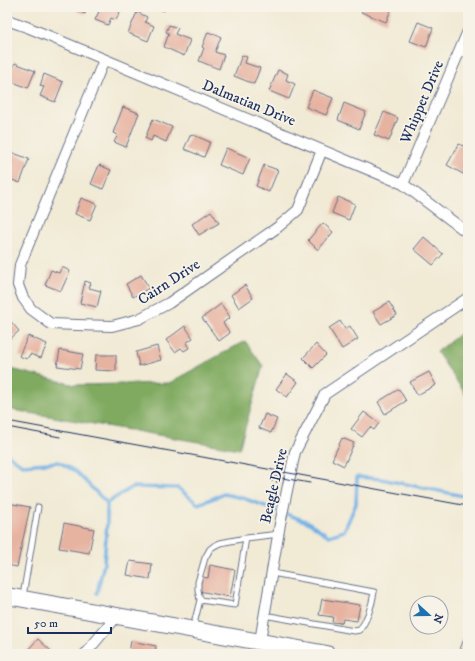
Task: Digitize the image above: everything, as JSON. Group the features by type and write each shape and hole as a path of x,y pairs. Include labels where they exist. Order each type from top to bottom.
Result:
{"main road":[{"path":"15,598 327,654"}],"street":[{"name":"Dalmatian Drive","path":"7,20 403,184 468,233"},
{"name":"Whippet Drive","path":"403,184 468,31"},
{"name":"Cairn Drive","path":"104,60 20,265 18,285 22,298 31,309 51,324 112,326 139,319 169,303 278,227 298,210 322,150"},
{"name":"Beagle Drive","path":"260,641 279,529 295,452 325,394 468,298"},
{"path":"85,654 117,616"}],"lane":[{"path":"15,598 38,507"},
{"path":"193,630 200,600 198,582 205,558 210,549 220,543 279,529"},
{"path":"200,600 236,605 246,538"},
{"path":"264,615 354,631 360,630 372,606 374,592 272,573"}],"green space":[{"path":"468,327 468,402 466,395 437,352"},
{"path":"245,341 263,366 239,449 7,409 7,368 75,385 169,383"}],"building":[{"path":"68,7 88,7 85,14"},
{"path":"101,7 122,7 116,20 111,18 108,25 95,20"},
{"path":"153,7 165,7 164,11"},
{"path":"363,7 392,7 386,22 361,12"},
{"path":"137,12 147,17 145,22 154,26 148,41 128,33"},
{"path":"418,22 433,28 426,47 410,41"},
{"path":"169,25 178,28 175,34 190,40 184,56 164,47 169,33 166,32"},
{"path":"208,32 221,37 215,52 224,55 219,69 199,61 204,48 202,47"},
{"path":"242,55 247,57 245,63 260,68 254,84 234,76"},
{"path":"15,63 35,71 28,88 8,80"},
{"path":"278,70 288,74 286,80 295,84 289,99 269,91"},
{"path":"44,74 63,82 55,102 40,96 44,87 40,86"},
{"path":"313,90 333,98 326,115 306,107"},
{"path":"344,103 366,112 359,129 338,120"},
{"path":"123,107 139,113 126,147 114,142 118,135 113,133"},
{"path":"384,112 398,118 389,141 374,135"},
{"path":"153,119 172,127 166,142 153,136 151,141 145,138"},
{"path":"191,134 210,142 204,157 184,149"},
{"path":"459,144 466,147 468,144 468,164 463,174 447,165"},
{"path":"226,148 250,158 243,175 219,165"},
{"path":"8,151 29,159 20,183 7,178 12,161 7,158"},
{"path":"99,165 111,170 103,189 91,184"},
{"path":"264,165 278,170 269,192 256,186"},
{"path":"338,197 355,204 349,220 332,213"},
{"path":"81,198 97,204 90,220 75,214"},
{"path":"211,211 219,223 199,235 192,224"},
{"path":"323,223 333,232 318,250 308,240"},
{"path":"424,237 443,254 433,265 414,249"},
{"path":"62,267 70,271 61,291 45,285 51,270 59,273"},
{"path":"141,275 149,288 133,297 126,284"},
{"path":"85,281 91,283 89,288 101,291 97,307 80,303"},
{"path":"245,285 253,298 239,308 231,295"},
{"path":"389,302 397,315 381,324 373,312"},
{"path":"221,304 230,317 223,323 230,333 219,341 202,318"},
{"path":"7,317 19,331 9,340 7,337"},
{"path":"340,321 345,329 350,326 358,339 342,349 329,328"},
{"path":"185,326 193,338 186,343 189,348 184,351 181,348 175,352 166,340"},
{"path":"28,336 47,344 41,358 30,354 27,359 19,356"},
{"path":"316,344 326,355 313,368 303,358"},
{"path":"157,346 161,360 139,366 136,352"},
{"path":"60,350 83,354 80,369 57,366"},
{"path":"96,355 116,355 116,371 95,370"},
{"path":"429,372 436,385 417,395 410,382"},
{"path":"287,374 298,382 287,397 276,389"},
{"path":"399,389 406,401 385,414 378,402"},
{"path":"364,412 379,423 374,430 370,427 362,437 351,429"},
{"path":"265,414 277,419 271,433 259,428"},
{"path":"342,438 354,443 344,466 332,460"},
{"path":"7,503 30,507 17,567 7,565"},
{"path":"64,523 94,529 89,553 59,548"},
{"path":"130,561 152,564 150,579 127,575"},
{"path":"210,565 235,570 230,597 199,591 202,577 208,578"},
{"path":"322,599 360,605 357,621 343,619 342,623 332,622 333,617 319,615"},
{"path":"466,634 468,635 468,652 460,649"},
{"path":"38,639 52,652 50,654 24,654"},
{"path":"131,641 156,646 155,654 129,653"}],"waterway":[{"path":"7,454 22,465 59,462 75,471 107,503 132,487 178,488 198,504 224,494 243,498 308,522 329,536 344,531 356,504 357,477 381,479 468,497"},
{"path":"97,593 104,563 107,503"}],"tram line":[{"path":"7,421 468,506"},
{"path":"7,427 60,437"},
{"path":"271,476 310,483"}]}
